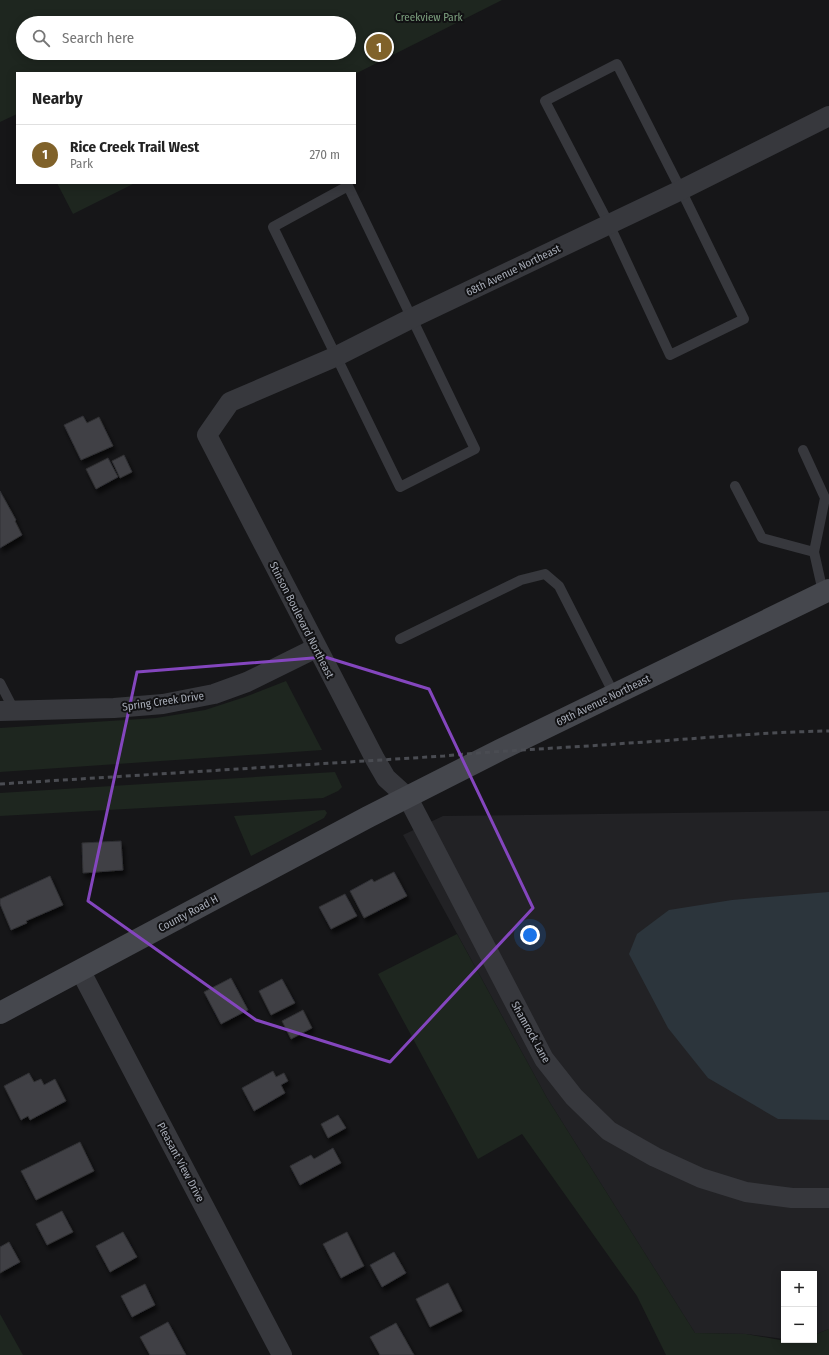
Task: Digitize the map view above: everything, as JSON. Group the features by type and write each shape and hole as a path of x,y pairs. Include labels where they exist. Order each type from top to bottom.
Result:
{"street":[{"name":"68th Avenue Northeast","path":"206,435 230,402 337,356 412,318 681,190 829,116"},
{"name":"Stinson Boulevard Northeast","path":"206,435 316,648 386,778 408,798"},
{"name":"69th Avenue Northeast","path":"377,813 500,750 826,591"},
{"name":"Spring Creek Drive","path":"7,711 114,708 163,704 214,694 248,682 316,648"},
{"name":"Shamrock Lane","path":"408,798 544,1059 574,1097 609,1131 655,1157 701,1178 746,1192 792,1198 829,1198"},
{"name":"County Road H","path":"0,1014 377,813"},
{"name":"Pleasant View Drive","path":"80,970 282,1355"}],"lane":[{"path":"617,64 744,319 670,356 609,224 545,101 617,64"},
{"path":"348,186 475,449 400,487 337,356 273,227 348,186"},
{"path":"802,450 825,498 814,552 826,591"},
{"path":"735,486 762,538 814,552"},
{"path":"400,640 521,580 545,574 559,586 614,694"},
{"path":"0,683 7,711"}],"highlighted area":[{"path":"325,657 429,689 533,908 390,1062 256,1020 88,901 137,672"}],"shaded area":[{"path":"829,811 829,1329 817,1334 817,1271 781,1271 781,1339 746,1334 695,1333 547,1098 403,835 443,816"},
{"path":"829,892 829,1120 778,1119 708,1078 668,1028 629,954 637,934 669,910 732,900"}],"green space":[{"name":"Creekview Park","path":"0,0 502,0 356,73 356,72 16,72 16,114 0,122"},
{"path":"58,184 133,184 73,214"},
{"path":"286,681 322,750 0,772 0,728 156,718 205,710 245,697"},
{"path":"335,772 342,787 338,791 323,798 0,816 0,793"},
{"path":"325,810 327,813 324,818 251,856 234,816"},
{"path":"457,934 547,1098 695,1333 746,1334 781,1340 781,1343 817,1343 817,1334 829,1329 829,1355 666,1355 637,1296 522,1134 478,1159 378,974"},
{"path":"0,1314 23,1355 0,1355"}],"building":[{"path":"83,416 87,423 99,417 113,446 81,460 64,425"},
{"path":"124,455 132,472 120,478 112,461"},
{"path":"108,458 118,477 96,489 86,469"},
{"path":"0,491 16,520 15,521 22,535 0,548"},
{"path":"121,841 123,870 83,873 82,843"},
{"path":"394,872 407,896 364,918 350,891 372,879 374,882"},
{"path":"50,876 63,905 26,921 27,923 11,930 0,904 0,899"},
{"path":"345,894 357,916 331,929 319,907"},
{"path":"231,978 248,1010 221,1024 204,992"},
{"path":"282,979 295,1003 271,1015 259,991"},
{"path":"303,1010 312,1028 291,1039 282,1021"},
{"path":"273,1071 276,1077 284,1073 288,1081 281,1085 285,1093 254,1111 242,1088"},
{"path":"29,1073 34,1082 41,1079 44,1085 55,1079 66,1101 30,1120 28,1116 21,1120 4,1086"},
{"path":"338,1115 346,1128 328,1138 321,1124"},
{"path":"80,1142 94,1171 36,1200 21,1171"},
{"path":"333,1148 341,1163 300,1185 290,1166 311,1155 314,1159"},
{"path":"62,1211 73,1232 47,1245 36,1224"},
{"path":"123,1232 137,1257 110,1272 96,1246"},
{"path":"347,1232 364,1266 341,1278 323,1244"},
{"path":"9,1242 20,1262 0,1273 0,1247"},
{"path":"394,1252 406,1273 382,1287 370,1265"},
{"path":"448,1283 462,1311 430,1327 416,1299"},
{"path":"145,1284 155,1305 132,1317 121,1296"},
{"path":"168,1322 186,1355 150,1355 140,1337"},
{"path":"396,1323 414,1355 380,1355 370,1337"}],"railway":[{"path":"0,784 444,756 754,734 829,731"}],"place":[{"name":"Rice Creek Trail West","path":"379,47"}]}
